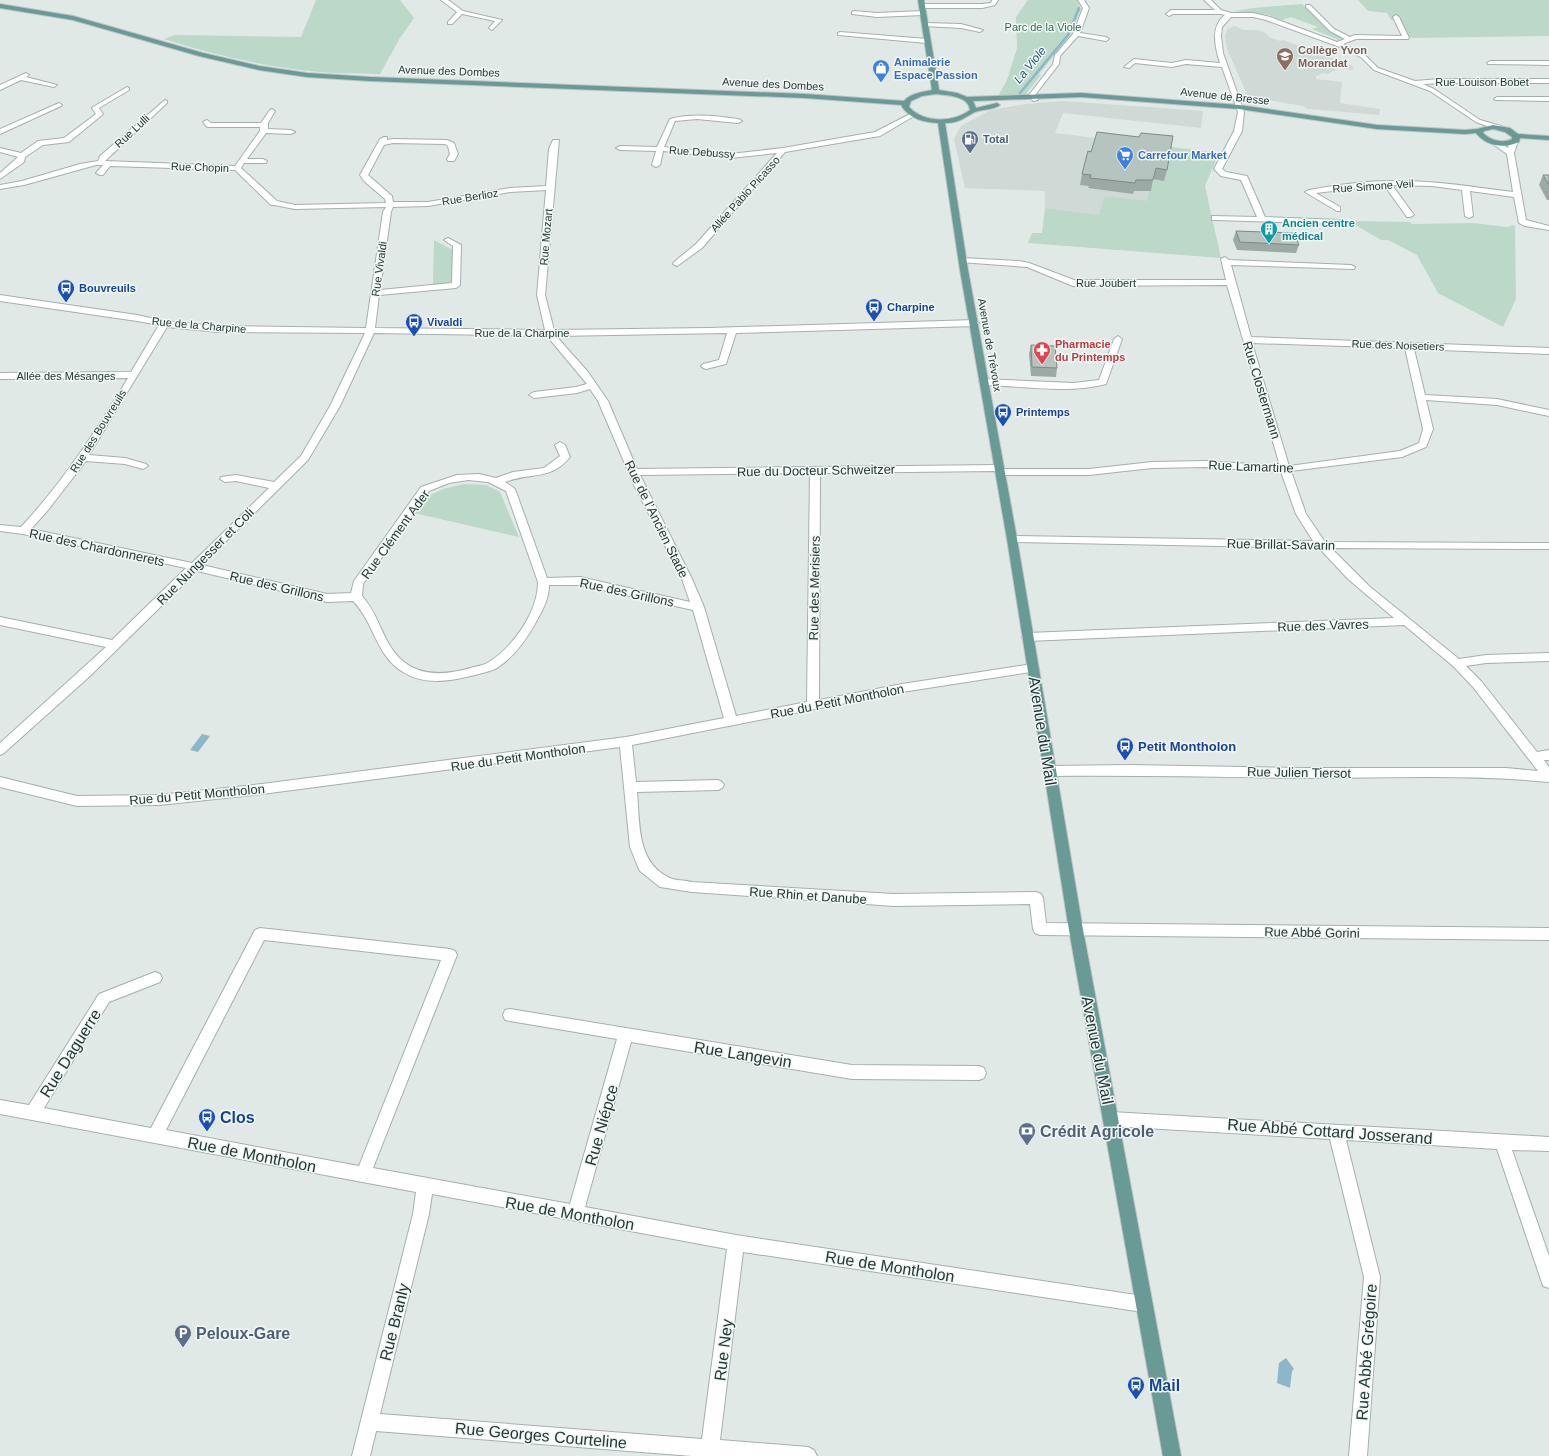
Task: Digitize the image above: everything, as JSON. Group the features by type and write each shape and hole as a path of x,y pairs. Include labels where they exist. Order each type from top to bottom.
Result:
{"main road":[{"path":"922,3 936,92"},
{"name":"Avenue des Dombes","path":"0,6 73,18 229,62 307,75 370,79 797,96 906,103"},
{"name":"Avenue de Bresse","path":"906,103 913,96 936,92 954,94 967,99 1083,99 1240,109 1365,129 1481,132"},
{"path":"967,99 972,103 973,111"},
{"name":"Avenue de Bresse","path":"912,115 924,120 941,122 958,120 973,111 992,106 1034,99"},
{"path":"906,103 905,107 912,115"},
{"name":"Avenue de Trévoux","path":"941,122 963,260 1033,668"},
{"path":"1481,132 1498,128 1511,132 1515,139"},
{"path":"1481,132 1494,142 1506,143 1515,139 1549,138"},
{"name":"Avenue du Mail","path":"1033,668 1076,930 1143,1304 1172,1456"}],"street":[{"path":"444,0 461,12 499,20 492,28"},
{"path":"922,3 982,6 993,4 996,0"},
{"path":"1034,99 1032,95 1056,64 1058,56 1076,34 1086,8 1081,0"},
{"path":"1207,0 1220,12"},
{"path":"1308,6 1320,20 1332,30 1350,39"},
{"path":"1169,14 1171,12 1180,11 1220,12 1230,15 1268,18 1350,49 1364,57 1376,69 1440,94 1478,121 1498,128"},
{"path":"450,23 461,12"},
{"path":"854,13 877,15 923,13"},
{"path":"1230,15 1224,18 1218,26 1220,53 1238,98 1240,109 1238,131 1218,170 1224,174 1244,178 1262,219"},
{"path":"1337,44 1355,37 1406,38 1396,17"},
{"path":"926,25 961,26 980,30"},
{"path":"840,34 927,41"},
{"path":"1076,34 1106,39"},
{"path":"1127,67 1134,61 1172,65 1186,62 1224,65"},
{"path":"1517,87 1490,63 1549,63"},
{"path":"0,88 22,77 54,85"},
{"name":"Rue Louison Bobet","path":"1415,84 1440,81 1549,81"},
{"path":"0,177 21,160 22,156 41,143 66,140 100,114 95,108 127,90"},
{"path":"1522,93 1528,99"},
{"path":"1497,99 1549,99"},
{"name":"Rue Lulli","path":"100,173 105,163 103,158 165,102"},
{"path":"0,132 58,105"},
{"path":"237,168 264,128 272,111"},
{"name":"Allée Pablo Picasso","path":"676,264 699,246 783,150 877,134 912,115"},
{"path":"656,165 660,149 672,120 684,117 722,118 738,121"},
{"path":"1478,121 1481,132"},
{"path":"207,122 208,125 264,128 291,132"},
{"path":"386,135 364,175 389,198 390,206"},
{"path":"1515,139 1510,153 1522,221 1528,224 1549,228"},
{"path":"381,144 393,141 446,142 451,144 454,154 450,159"},
{"name":"Rue Mozart","path":"550,333 541,295 553,149 556,142"},
{"path":"1494,142 1510,153"},
{"name":"Rue Debussy","path":"620,148 660,149 730,156 783,150"},
{"path":"0,150 22,156"},
{"path":"242,161 263,161"},
{"name":"Rue Chopin","path":"0,188 16,185 86,165 105,163 237,168 274,202 295,207 390,206"},
{"path":"171,175 178,166"},
{"path":"1386,183 1410,215"},
{"name":"Rue Simone Veil","path":"1337,209 1310,192 1386,183 1427,184 1517,195"},
{"name":"Rue Berlioz","path":"390,206 428,204 510,190 550,188"},
{"path":"1466,188 1469,216"},
{"name":"Rue Vivaldi","path":"370,332 387,212 390,206"},
{"path":"1215,218 1340,222"},
{"path":"376,293 456,285 457,245 448,240"},
{"name":"Rue Joubert","path":"963,260 1019,263 1073,284 1230,282"},
{"name":"Rue Clostermann","path":"1351,266 1225,261 1257,379 1293,495 1306,523 1322,545 1370,593 1406,621"},
{"name":"Rue de la Charpine","path":"0,298 130,317 164,324 218,329 550,333 732,330 975,323"},
{"name":"Rue des Bouvreuils","path":"24,531 41,513 83,458 164,324"},
{"path":"706,366 723,362 732,330"},
{"name":"Rue Nungesser et Coli","path":"2,745 86,673 305,458 334,406 370,332"},
{"name":"Rue de l’Ancien Stade","path":"550,333 561,348 585,374 603,401 634,472 687,579 698,607 731,721"},
{"path":"984,382 1074,386 1091,385 1103,382 1118,339"},
{"name":"Rue des Noisetiers","path":"1247,340 1549,351"},
{"name":"Rue Lamartine","path":"999,470 1090,472 1152,465 1206,464 1286,469 1402,454 1423,445 1428,429 1409,346"},
{"name":"Allée des Mésanges","path":"0,376 133,375"},
{"path":"534,395 577,390 592,385"},
{"path":"1420,397 1497,402 1549,413"},
{"path":"497,481 513,475 547,471 565,457 560,445"},
{"path":"83,458 125,462 142,466"},
{"name":"Rue des Merisiers","path":"813,705 815,470"},
{"name":"Rue du Docteur Schweitzer","path":"634,472 999,470"},
{"name":"Rue Clément Ader","path":"356,597 358,584 425,489 454,479 486,477 497,481"},
{"path":"225,479 236,478 277,486"},
{"path":"356,597 368,610 389,655 414,673 447,677 468,674 492,666 508,653 524,631 543,596 543,582 510,489 497,481"},
{"name":"Rue des Chardonnerets","path":"0,528 24,531 195,567"},
{"name":"Rue Brillat-Savarin","path":"1012,539 1322,545 1549,546"},
{"name":"Rue des Grillons","path":"195,567 327,598 356,597"},
{"name":"Rue des Grillons","path":"543,582 580,581 698,607"},
{"path":"0,621 115,644"},
{"path":"1406,621 1457,663 1477,684 1549,777"},
{"name":"Rue des Vavres","path":"1028,637 1406,621"},
{"path":"1457,663 1486,659 1549,657"},
{"name":"Rue du Petit Montholon","path":"0,782 77,801 159,800 413,771 626,742 902,688 1033,668"},
{"name":"Rue Rhin et Danube","path":"626,742 636,847 645,867 665,883 692,887 894,900 1036,898 1040,930 1076,930"},
{"path":"1535,757 1549,755"},
{"name":"Rue Julien Tiersot","path":"1049,771 1129,770 1306,773 1506,773 1549,777"},
{"path":"630,787 718,785"},
{"name":"Rue Abbé Gorini","path":"1076,930 1549,934"},
{"path":"155,1136 260,934 450,955 363,1175"},
{"name":"Rue Daguerre","path":"33,1113 104,998 155,978"},
{"name":"Rue Langevin","path":"510,1015 852,1072 979,1073"},
{"name":"Rue Niépce","path":"575,1214 626,1035"},
{"name":"Rue de Montholon","path":"0,1107 425,1187 736,1243 1143,1304"},
{"name":"Rue Abbé Cottard Josserand","path":"1111,1119 1549,1144"},
{"name":"Rue Abbé Grégoire","path":"1336,1132 1372,1277 1358,1456"},
{"path":"1502,1142 1549,1280"},
{"name":"Rue Branly","path":"361,1456 421,1214 425,1187"},
{"name":"Rue Ney","path":"710,1452 736,1243"},
{"name":"Rue Georges Courteline","path":"369,1422 710,1452 808,1456"}],"shaded area":[{"name":"Collège Yvon Morandat","path":"1235,26 1244,30 1258,30 1266,33 1269,37 1280,41 1283,40 1353,66 1354,68 1352,70 1340,68 1327,74 1323,73 1316,76 1316,79 1342,82 1340,103 1380,109 1379,115 1308,109 1303,106 1248,97 1227,49 1225,36 1227,29"},
{"path":"1063,101 1203,111 1201,128 1063,113 1055,133 1171,147 1164,181 1151,191 1147,202 1105,196 1100,215 1045,208 1045,191 965,188 954,139 961,126 991,110 1026,104"}],"green space":[{"path":"316,0 400,0 414,18 400,38 380,74 327,73 260,64 164,39 175,35 301,37"},
{"name":"Parc de la Viole","path":"1028,0 1077,0 1081,9 1071,34 1039,74 1040,76 1026,94 998,96 1007,80 1017,48 1016,17"},
{"path":"1358,0 1549,0 1549,36 1412,38 1407,35 1398,20 1391,20 1387,13 1368,11"},
{"path":"1302,4 1341,39 1339,40 1312,29 1318,27 1291,17 1282,20 1269,15 1234,11 1253,8"},
{"path":"1171,147 1219,153 1205,186 1221,258 1028,243 1032,233 1042,233 1045,208 1099,215 1105,196 1147,201 1153,179 1164,180"},
{"path":"1349,221 1410,222 1412,224 1473,223 1507,227 1515,225 1516,299 1503,327 1438,293 1417,255 1388,240 1381,240"},
{"path":"434,240 453,250 452,281 447,284 433,285"},
{"path":"464,484 486,485 500,492 519,537 414,513 426,497 443,489"}],"water":[{"path":"202,734 210,736 198,752 190,750"},
{"path":"1286,1358 1294,1369 1292,1371 1290,1388 1277,1383 1279,1363"}],"building":[{"name":"Carrefour Market","path":"1097,132 1139,137 1141,133 1173,136 1167,170 1156,168 1153,180 1136,180 1135,183 1090,178 1091,175 1082,174 1088,151 1091,152"},
{"path":"1543,175 1549,175 1549,185"},
{"path":"1236,231 1294,233 1299,245 1240,242"},
{"path":"1031,345 1055,346 1057,368 1032,367"}],"waterway":[{"name":"La Viole","path":"1020,93 1068,35 1079,8"}],"place":[{"name":"Collège Yvon Morandat","path":"1285,71"},
{"name":"Animalerie Espace Passion","path":"881,83"},
{"name":"Total","path":"970,154"},
{"name":"Carrefour Market","path":"1125,170"},
{"name":"Ancien centre médical","path":"1269,244"},
{"name":"Bouvreuils","path":"66,303"},
{"name":"Charpine","path":"874,322"},
{"name":"Vivaldi","path":"414,337"},
{"name":"Pharmacie du Printemps","path":"1042,365"},
{"name":"Printemps","path":"1003,427"},
{"name":"Petit Montholon","path":"1125,761"},
{"name":"Clos","path":"207,1132"},
{"name":"Crédit Agricole","path":"1027,1146"},
{"name":"Peloux-Gare","path":"183,1348"},
{"name":"Mail","path":"1136,1400"}]}
